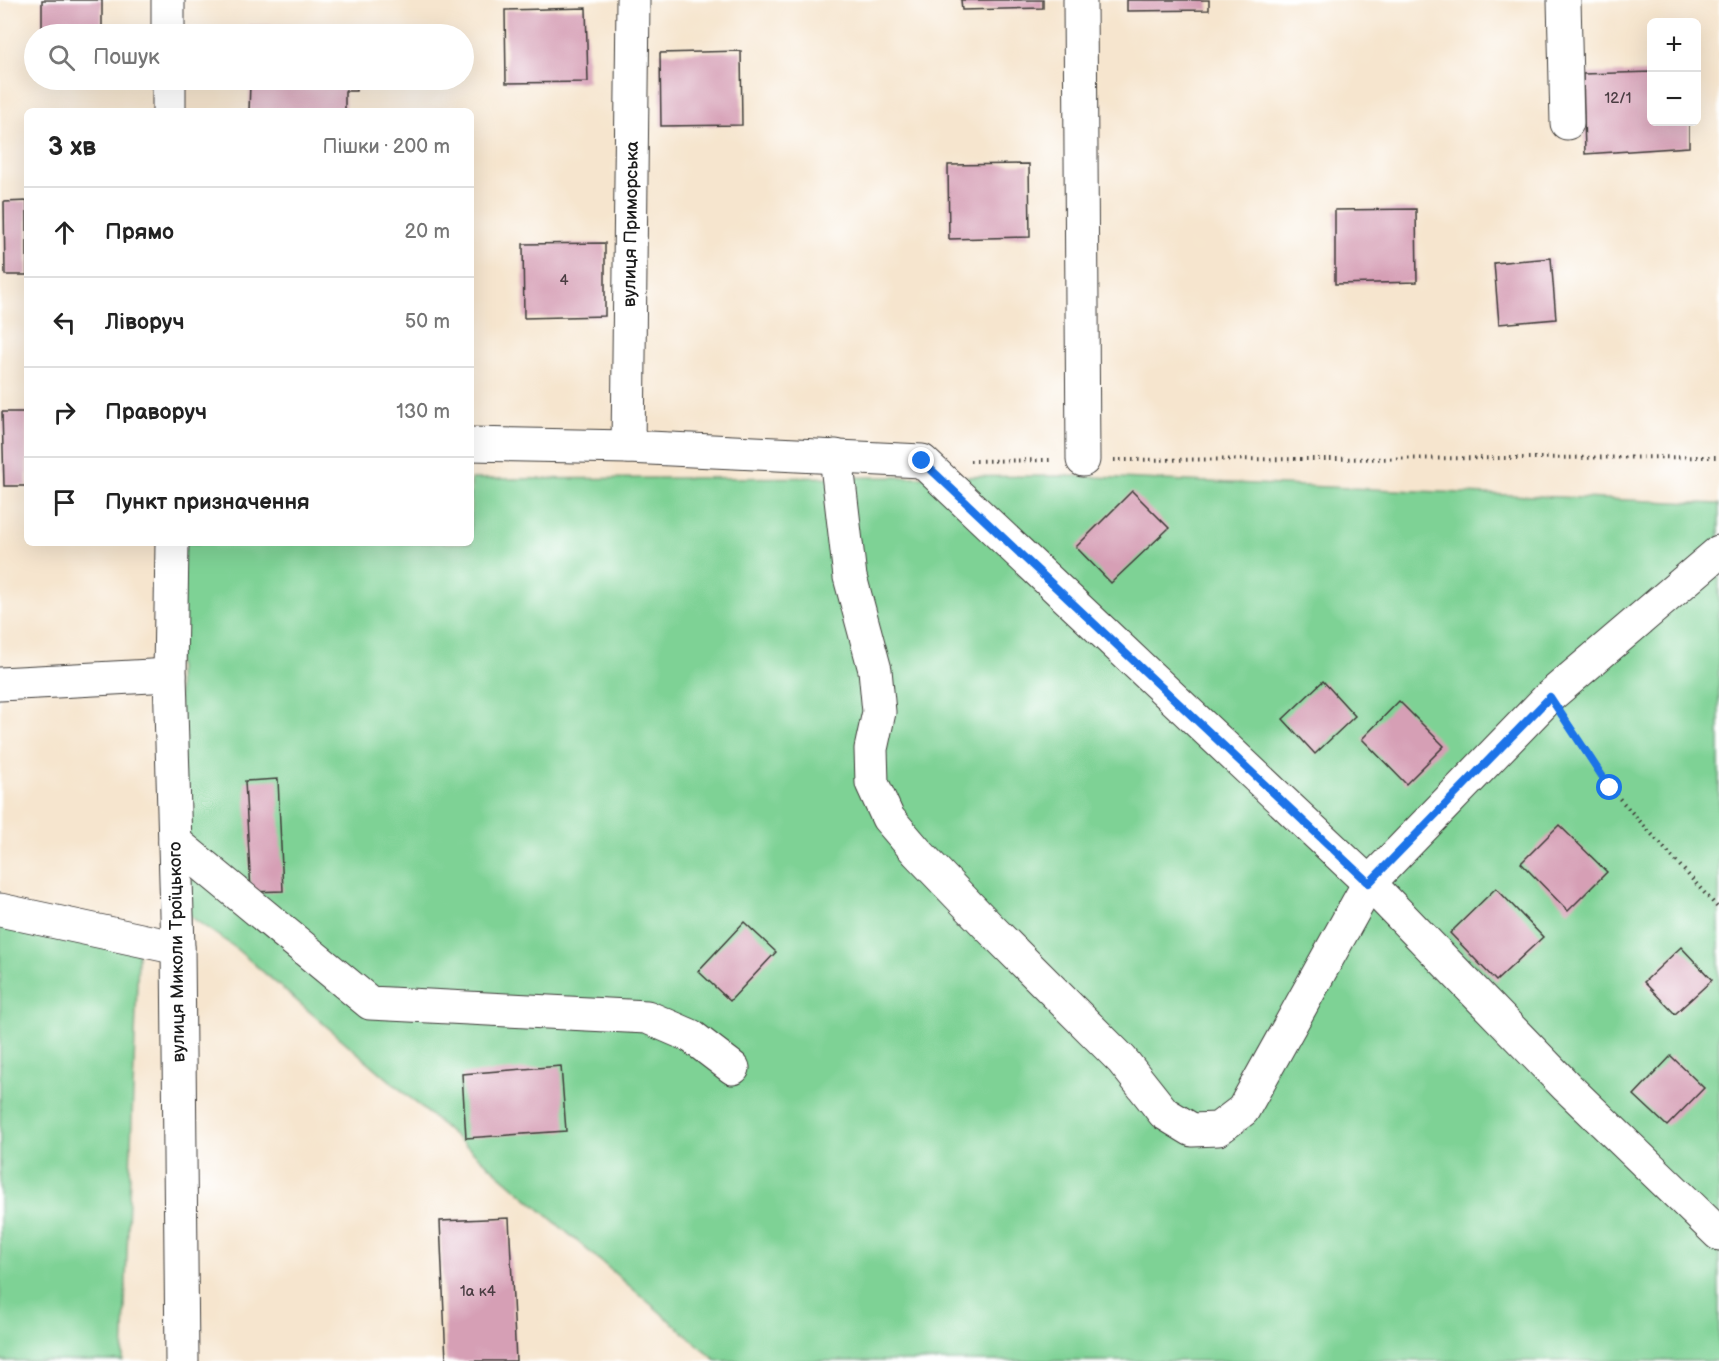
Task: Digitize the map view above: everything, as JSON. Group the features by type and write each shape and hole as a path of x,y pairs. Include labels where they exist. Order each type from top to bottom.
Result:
{"street":[{"path":"168,0 168,24"},
{"name":"вулиця Приморська","path":"628,447 633,0"},
{"path":"1080,0 1083,460"},
{"path":"1564,0 1568,123"},
{"path":"169,90 169,108"},
{"path":"474,444 628,447 922,461 1369,883 1567,1087 1719,1234"},
{"path":"836,456 850,577 875,670 879,712 872,749 872,783 888,818 916,852 1122,1060 1164,1113 1192,1130 1218,1129 1243,1110 1369,883 1550,697 1719,552"},
{"name":"вулиця Миколи Троїцького","path":"172,546 170,675 178,948 182,1361"},
{"path":"0,684 170,675"},
{"path":"175,842 370,1004 647,1017 691,1036 733,1068"},
{"path":"0,910 178,948"}],"path":[{"path":"922,461 1719,457"},
{"path":"1550,697 1610,788 1719,909"}],"green space":[{"path":"1072,476 1719,504 1719,1361 717,1361 233,946 187,914 173,546 474,546 474,479"},
{"path":"0,916 139,930 123,1361 0,1361"}],"building":[{"path":"42,0 102,0 102,24 42,24"},
{"path":"961,0 1043,0 1043,8 962,10"},
{"path":"1127,0 1209,0 1209,10 1127,11"},
{"path":"586,8 588,82 506,83 505,10"},
{"path":"741,51 742,125 661,126 660,53"},
{"path":"1647,72 1647,126 1689,126 1689,147 1585,154 1583,74"},
{"path":"250,90 356,90 345,91 345,108 249,108"},
{"path":"1029,164 1030,237 949,239 948,165"},
{"path":"24,201 24,275 5,275 4,202"},
{"path":"1416,209 1417,282 1335,284 1335,210"},
{"path":"605,243 605,316 524,318 523,244"},
{"path":"1551,258 1556,319 1499,324 1494,263"},
{"path":"2,412 24,412 24,486 4,486"},
{"path":"1132,491 1169,528 1111,583 1076,547"},
{"path":"1323,681 1355,716 1315,754 1283,719"},
{"path":"1399,701 1444,746 1406,784 1362,739"},
{"path":"278,779 283,891 251,892 245,781"},
{"path":"1559,825 1607,872 1568,911 1521,863"},
{"path":"1496,888 1543,937 1496,981 1450,933"},
{"path":"744,922 776,952 730,1001 698,971"},
{"path":"1681,947 1712,980 1675,1014 1644,982"},
{"path":"1671,1056 1704,1088 1667,1126 1634,1095"},
{"path":"561,1066 566,1131 466,1138 462,1074"},
{"path":"509,1218 516,1361 446,1361 440,1221"}],"route":[{"path":"922,461 1369,883 1550,697 1610,788"}]}
